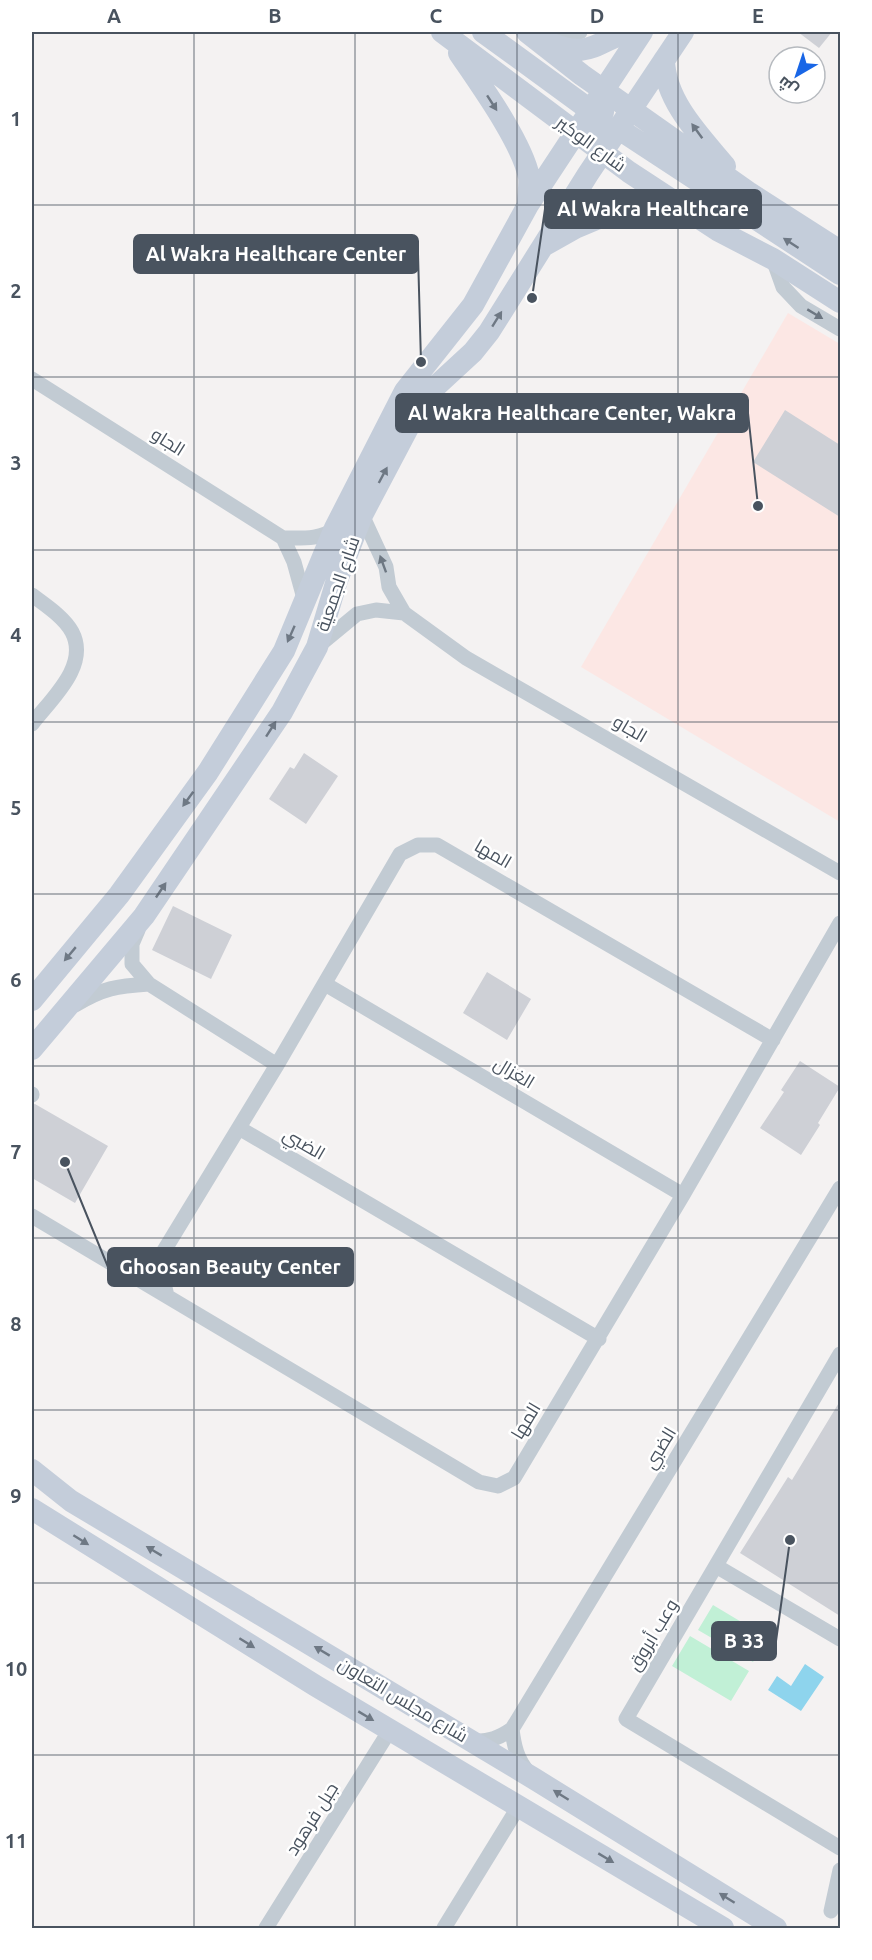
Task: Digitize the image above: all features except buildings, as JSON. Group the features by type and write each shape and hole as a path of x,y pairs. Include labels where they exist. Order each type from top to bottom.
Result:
{"main road":[{"path":"483,32 603,120 840,274"},
{"path":"531,34 561,48 582,50 594,48 626,32"},
{"path":"603,120 616,70 642,32"},
{"path":"445,34 498,113 525,164 529,179 528,205"},
{"name":"شارع الوكير","path":"445,34 575,132"},
{"name":"شارع الوكير","path":"531,34 603,120 629,172 719,231 773,259 840,302"},
{"name":"شارع الجمعية","path":"34,996 119,895 208,772 284,651 335,528 405,391 473,306 528,205 575,132 632,110 682,34"},
{"path":"664,60 664,73 669,89 679,106 707,144 748,192"},
{"path":"632,110 748,192 840,250"},
{"name":"شارع الجمعية","path":"32,1049 144,916 282,712 316,647 362,515 411,422 434,388 473,352 489,332 588,174 603,120"},
{"path":"542,247 577,227 639,201 666,205 719,231"},
{"name":"شارع مجلس التعاون","path":"32,1470 70,1501 533,1778 776,1929"},
{"name":"شارع مجلس التعاون","path":"32,1509 390,1730 723,1929"}],"street":[{"path":"773,259 783,287 801,306 840,329"},
{"name":"الجاو","path":"32,379 283,538"},
{"name":"الجاو","path":"362,515 386,567 389,587 404,612 466,658 840,873"},
{"path":"305,602 294,562 283,538 309,538 330,533 335,528"},
{"path":"32,595 72,631 77,645 76,661 70,674 32,724"},
{"path":"316,647 357,615 376,610 404,612"},
{"name":"المها","path":"167,1296 162,1275 162,1254 278,1065 400,854 418,845 437,845 773,1040"},
{"path":"144,916 132,944 132,964 148,984 278,1065"},
{"name":"المها","path":"32,1216 479,1482 498,1486 514,1478 683,1195 840,923"},
{"path":"60,1015 96,993 120,986 148,984"},
{"name":"الغزال","path":"325,984 683,1195"},
{"name":"الضبي","path":"239,1128 598,1339"},
{"name":"الضبي","path":"512,1729 840,1188"},
{"name":"وعب أبروق","path":"840,1354 626,1719 840,1848"},
{"path":"716,1566 840,1639"},
{"path":"470,1740 485,1741 500,1737 512,1729 514,1747 521,1764 533,1778"},
{"name":"جبل فرهود","path":"266,1929 390,1730"},
{"path":"444,1929 519,1806"},
{"path":"831,1911 840,1870"}],"shaded area":[{"path":"788,313 840,344 840,822 581,667"}],"green space":[{"path":"713,1605 768,1638 753,1662 698,1630"},
{"path":"690,1636 749,1671 731,1701 672,1666"}],"water":[{"path":"805,1664 824,1677 801,1711 768,1690 777,1676 791,1686"}],"place":[{"name":"Al Wakra Healthcare","path":"532,298"},
{"name":"Al Wakra Healthcare Center","path":"421,362"},
{"name":"Al Wakra Healthcare Center, Wakra","path":"758,506"},
{"name":"Ghoosan Beauty Center","path":"65,1162"},
{"name":"B 33","path":"790,1540"}]}
